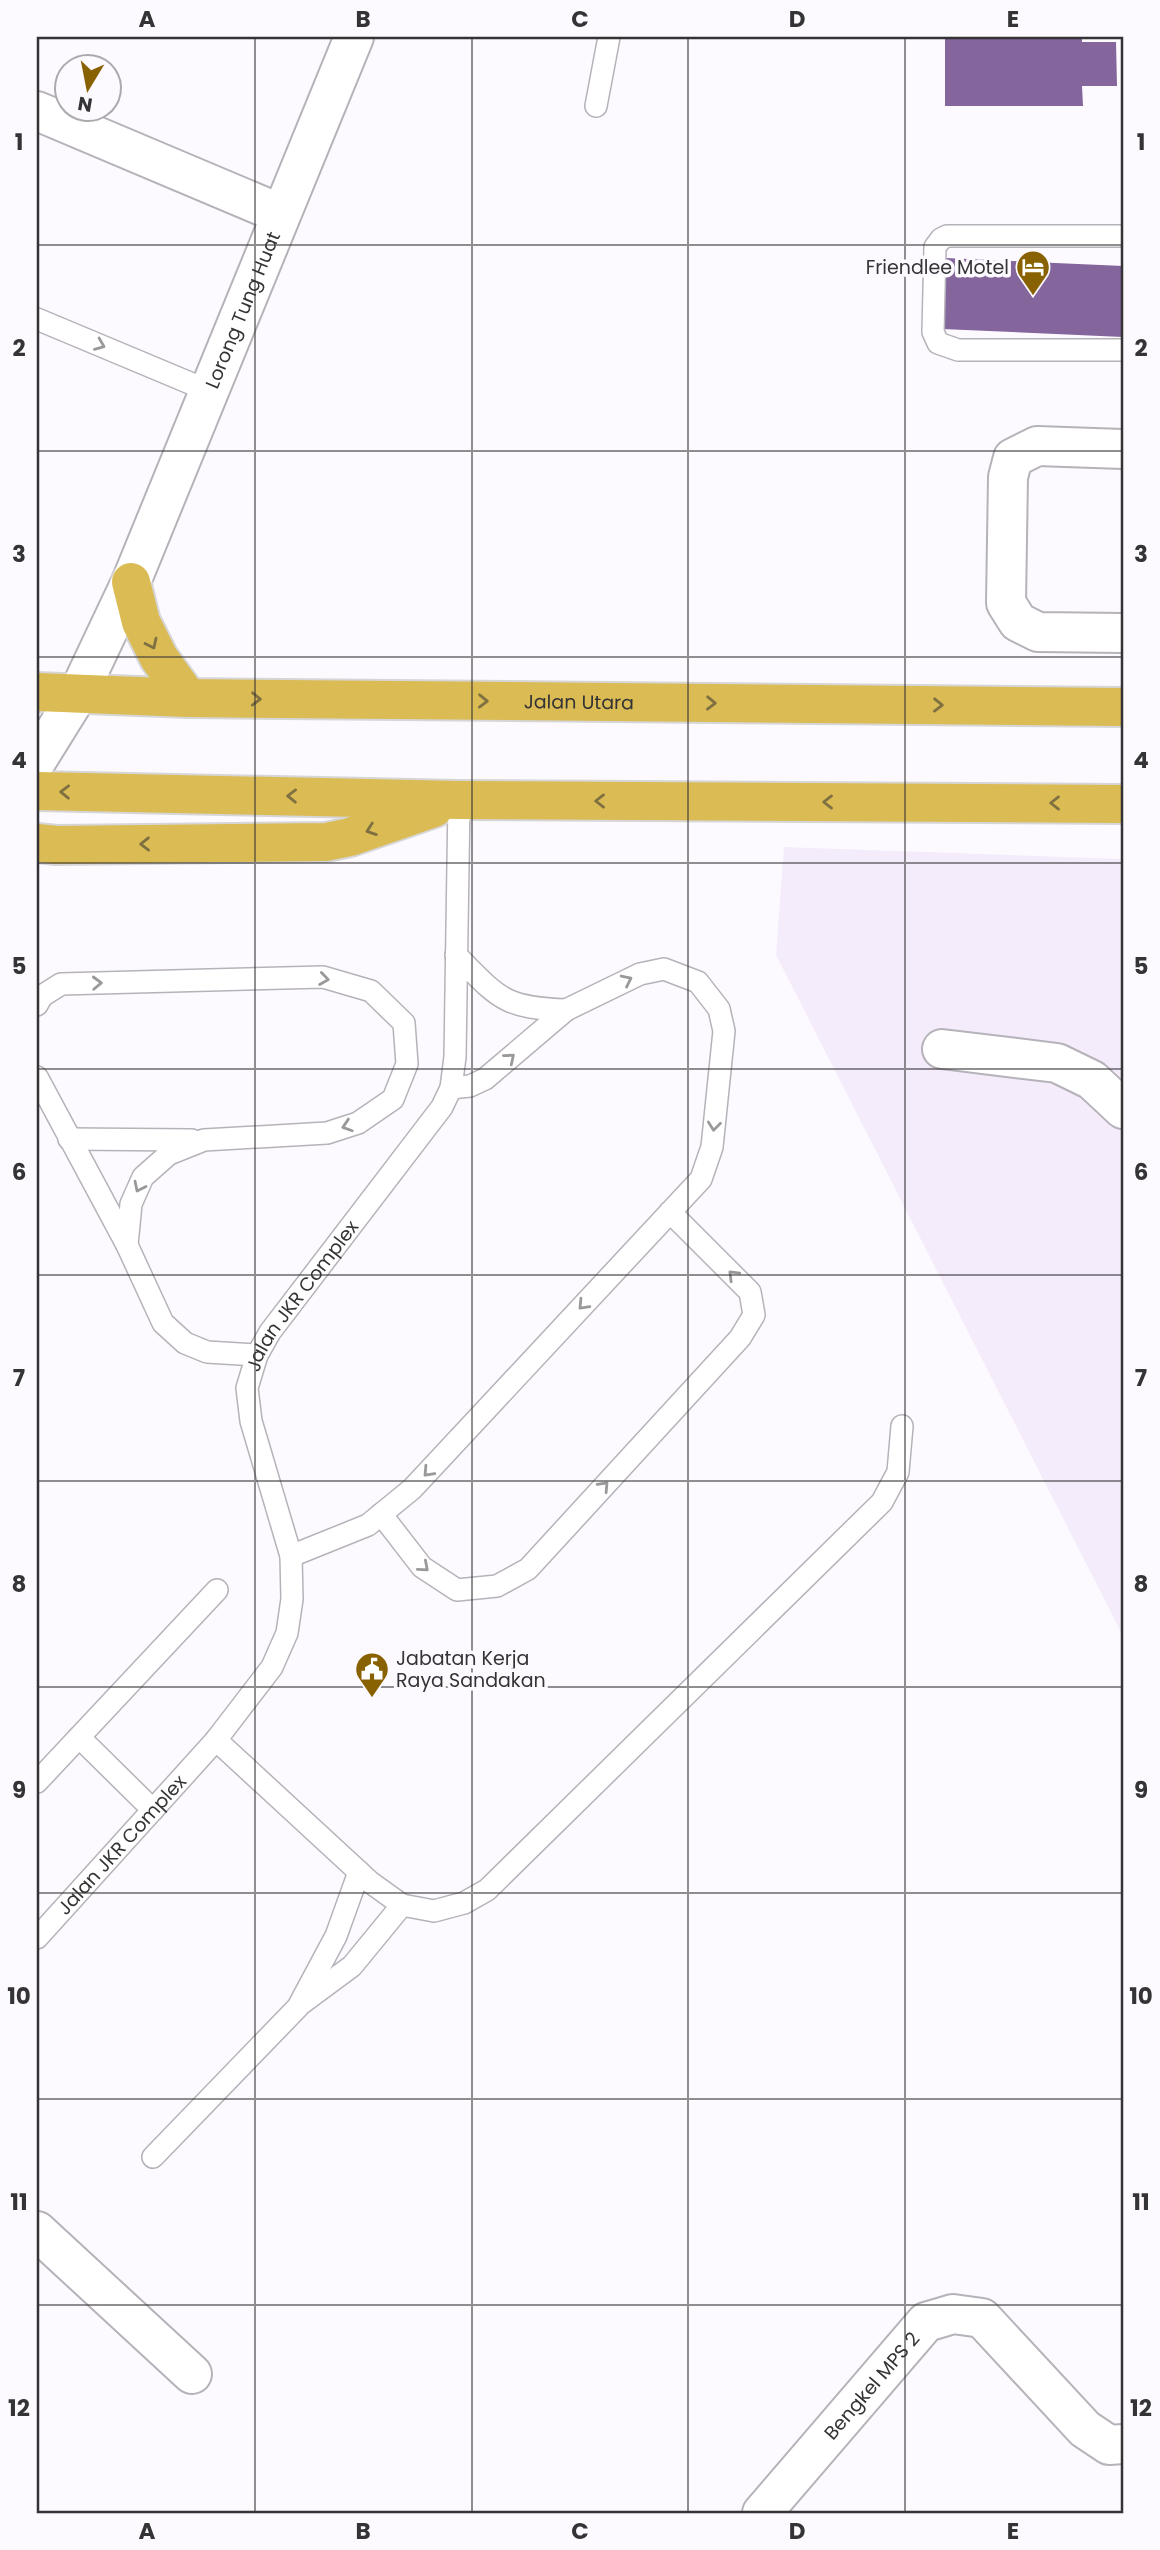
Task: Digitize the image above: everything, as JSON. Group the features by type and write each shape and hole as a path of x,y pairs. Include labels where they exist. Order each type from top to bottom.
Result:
{"highway":[{"path":"131,582 141,622 159,658 188,698"},
{"name":"Jalan Utara","path":"37,692 188,698 1123,706"},
{"path":"37,791 459,800 1123,804"},
{"path":"37,843 326,842 350,837 459,800"}],"street":[{"name":"Lorong Tung Huat","path":"37,760 78,694 131,582 354,37"},
{"path":"37,111 281,214"},
{"path":"1123,449 1037,446 1013,458 1008,477 1006,603 1018,622 1038,632 1123,633"},
{"path":"37,727 78,694"},
{"path":"942,1049 1056,1063 1092,1080 1123,1109"},
{"path":"37,2231 192,2374"},
{"name":"Bengkel MPS 2","path":"762,2513 926,2322 953,2314 982,2318 1085,2429 1108,2445 1123,2444"}],"lane":[{"path":"596,106 609,37"},
{"path":"1123,236 947,236 941,239 935,247 933,332 938,343 958,350 1123,350"},
{"path":"37,319 209,391"},
{"name":"Jalan JKR Complex","path":"37,1938 216,1740 272,1667 287,1633 292,1599 291,1556 251,1420 247,1388 257,1355 270,1332 442,1107 451,1088 455,1057 459,800"},
{"path":"456,955 491,990 508,1002 532,1009 566,1010"},
{"path":"291,1556 368,1525 412,1489 701,1179 712,1147 724,1031 719,1009 698,982 664,969 640,974 566,1010 485,1079 470,1086 451,1088"},
{"path":"37,1005 42,996 61,984 323,976 371,991 404,1023 407,1064 393,1100 358,1123 327,1133 204,1140 69,1139"},
{"path":"37,1077 127,1245 163,1323 185,1342 207,1352 257,1355"},
{"path":"127,1245 131,1204 143,1177 169,1154 204,1140"},
{"path":"381,1514 422,1567 457,1590 497,1586 528,1569 740,1338 754,1315 750,1292 670,1212"},
{"path":"216,1740 359,1872 402,1905 434,1911 464,1903 487,1890 882,1502 898,1472 902,1426"},
{"path":"37,1782 217,1590"},
{"path":"79,1737 153,1810"},
{"path":"298,2007 336,1936 359,1872"},
{"path":"153,2157 298,2007 352,1966 402,1905"}],"shaded area":[{"path":"784,847 1123,859 1123,1636 776,955"}],"building":[{"path":"945,37 1082,37 1082,42 1116,42 1117,86 1082,86 1083,106 945,106"},
{"name":"Friendlee Motel","path":"945,258 1123,266 1123,337 942,329"}],"place":[{"name":"Friendlee Motel","path":"1033,297"},
{"name":"Jabatan Kerja Raya Sandakan","path":"372,1699"}]}
